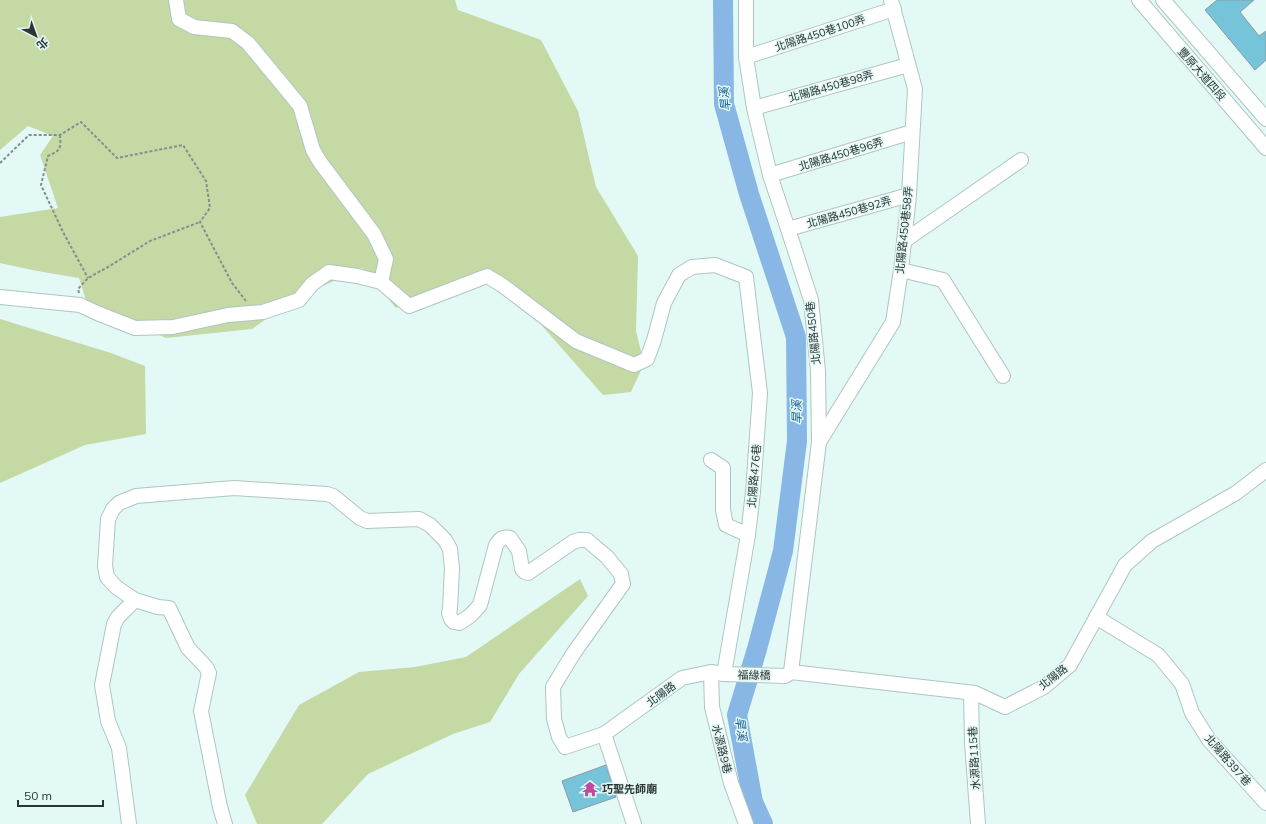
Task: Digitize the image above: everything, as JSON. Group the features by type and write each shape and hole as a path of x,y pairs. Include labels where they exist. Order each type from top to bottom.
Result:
{"street":[{"path":"0,297 80,305 135,328 173,327 228,315 263,312 299,300 312,284 329,272 381,282 386,259 374,234 320,162 313,150 300,106 248,43 232,31 194,27 179,19 176,0"},
{"name":"北陽路450巷","path":"746,0 746,57 754,108 770,175 810,300 818,371 819,442 788,674"},
{"name":"豐原大道四段","path":"1139,0 1266,148"},
{"name":"豐原大道四段","path":"1164,0 1266,119"},
{"name":"北陽路450巷100弄","path":"746,57 893,4"},
{"name":"北陽路450巷58弄","path":"819,442 894,322 904,241 915,89 893,4"},
{"name":"北陽路450巷98弄","path":"754,108 908,65"},
{"name":"北陽路450巷96弄","path":"770,175 912,132"},
{"path":"904,241 1021,160"},
{"name":"北陽路450巷92弄","path":"788,229 908,195"},
{"name":"北陽路476巷","path":"381,282 409,306 486,276 502,285 576,341 634,365 647,359 654,340 664,302 679,274 692,267 715,265 746,277 760,392 753,492 748,535 717,673"},
{"path":"901,270 943,280 1003,376"},
{"path":"710,460 723,468 723,510 726,525 748,535"},
{"name":"北陽路","path":"788,674 970,693 975,692 1005,707 1044,687 1070,665 1125,565 1130,560 1152,541 1236,493 1266,470"},
{"name":"北陽路","path":"135,600 111,582 107,577 105,566 109,514 120,503 136,496 234,488 327,494 332,496 360,518 367,521 419,519 430,525 445,540 450,549 452,568 449,613 454,622 459,623 464,621 480,605 496,545 501,538 510,538 519,551 522,569 528,573 573,542 579,540 587,540 607,557 621,574 622,584 573,654 553,687 554,719 559,737 565,747 604,734 682,678 717,673"},
{"path":"129,824 119,748 108,721 102,685 114,624 118,617 135,600 158,607 169,608 188,648 206,667 209,673 201,711 220,807 225,824"},
{"name":"北陽路397巷","path":"1096,616 1158,656 1182,684 1192,713 1209,740 1266,803"},
{"name":"福緣橋","path":"717,673 788,674"},
{"name":"水源路9巷","path":"717,673 712,707 731,783 746,824"},
{"name":"水源路115巷","path":"970,693 978,824"},
{"path":"604,734 634,824"}],"path":[{"path":"0,163 29,135 60,135 81,122 117,158 183,145 206,181 210,208 200,222 150,241 88,278 78,289 80,305"},
{"path":"60,135 61,146 58,151 48,156 41,185 63,232 88,278"},
{"path":"200,222 232,283 255,312"}],"green space":[{"path":"0,0 455,0 458,10 541,40 578,111 596,187 638,256 636,331 644,364 631,392 603,395 536,319 477,273 396,308 362,268 297,298 252,329 166,338 86,300 79,278 0,263 0,217 58,208 40,155 53,136 28,126 0,150"},
{"path":"0,319 111,353 145,366 146,434 85,445 0,483"},
{"path":"580,579 588,596 519,674 490,722 453,734 368,774 322,824 257,824 245,795 299,705 359,672 415,667 466,657"}],"building":[{"path":"1217,0 1254,0 1240,12 1259,36 1266,31 1266,60 1255,70 1205,10"},
{"name":"巧聖先師廟","path":"606,765 616,797 573,812 562,781"}],"waterway":[{"name":"旱溪","path":"723,0 724,104 749,194 796,337 797,441 783,551 757,649 737,715 753,802 763,824"}],"place":[{"name":"巧聖先師廟","path":"590,789"}]}
